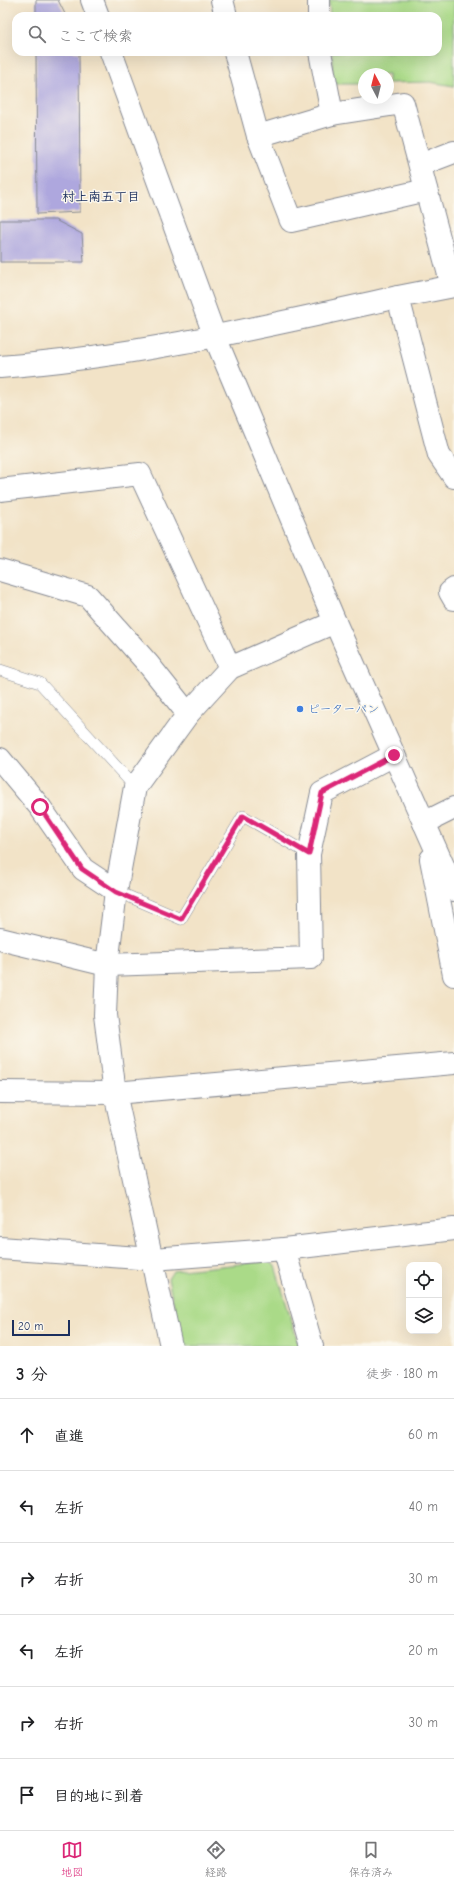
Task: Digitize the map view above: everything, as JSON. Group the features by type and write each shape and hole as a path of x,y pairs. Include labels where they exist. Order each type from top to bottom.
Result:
{"street":[{"path":"92,0 96,12"},
{"path":"222,0 225,12"},
{"path":"319,0 319,12"},
{"path":"112,56 215,338 335,622 454,890"},
{"path":"236,56 258,136 291,221 426,190"},
{"path":"321,56 332,114"},
{"path":"0,367 53,363 215,338 453,286 403,103 332,114 258,136"},
{"path":"420,165 454,152"},
{"path":"398,297 454,477"},
{"path":"0,490 140,474 230,668"},
{"path":"0,570 88,596 149,665 188,714"},
{"path":"454,589 450,592 454,599"},
{"path":"171,1346 153,1259 115,1093 105,1015 107,964 116,892 135,787 188,714 230,668 335,622"},
{"path":"0,939 107,964 312,958 309,854 322,793 394,755"},
{"path":"0,759 40,807 82,869 116,892"},
{"path":"424,823 454,808"},
{"path":"424,823 454,975"},
{"path":"0,1092 115,1093 454,1063"},
{"path":"0,1248 153,1259 284,1249 454,1229"},
{"path":"284,1249 312,1346"}],"lane":[{"path":"0,670 40,683 135,787"},
{"path":"116,892 181,919 243,816 309,854"}],"green space":[{"path":"329,0 454,0 454,86 430,82 394,83 394,68 358,68 358,84 333,84 332,56 442,56 442,12 330,12"},
{"path":"269,1261 275,1266 299,1346 183,1346 168,1279 173,1271"}],"building":[{"path":"36,0 58,0 64,12 36,12"},
{"path":"36,56 79,56 80,212 37,214"},
{"path":"0,220 55,220 82,234 84,262 0,262"}],"place":[{"name":"ピーターパン","path":"300,709"}],"district":[{"name":"村上南五丁目","path":"101,196"}],"route":[{"path":"40,807 82,869 116,892 181,919 243,816 309,854 322,793 394,755"}]}
